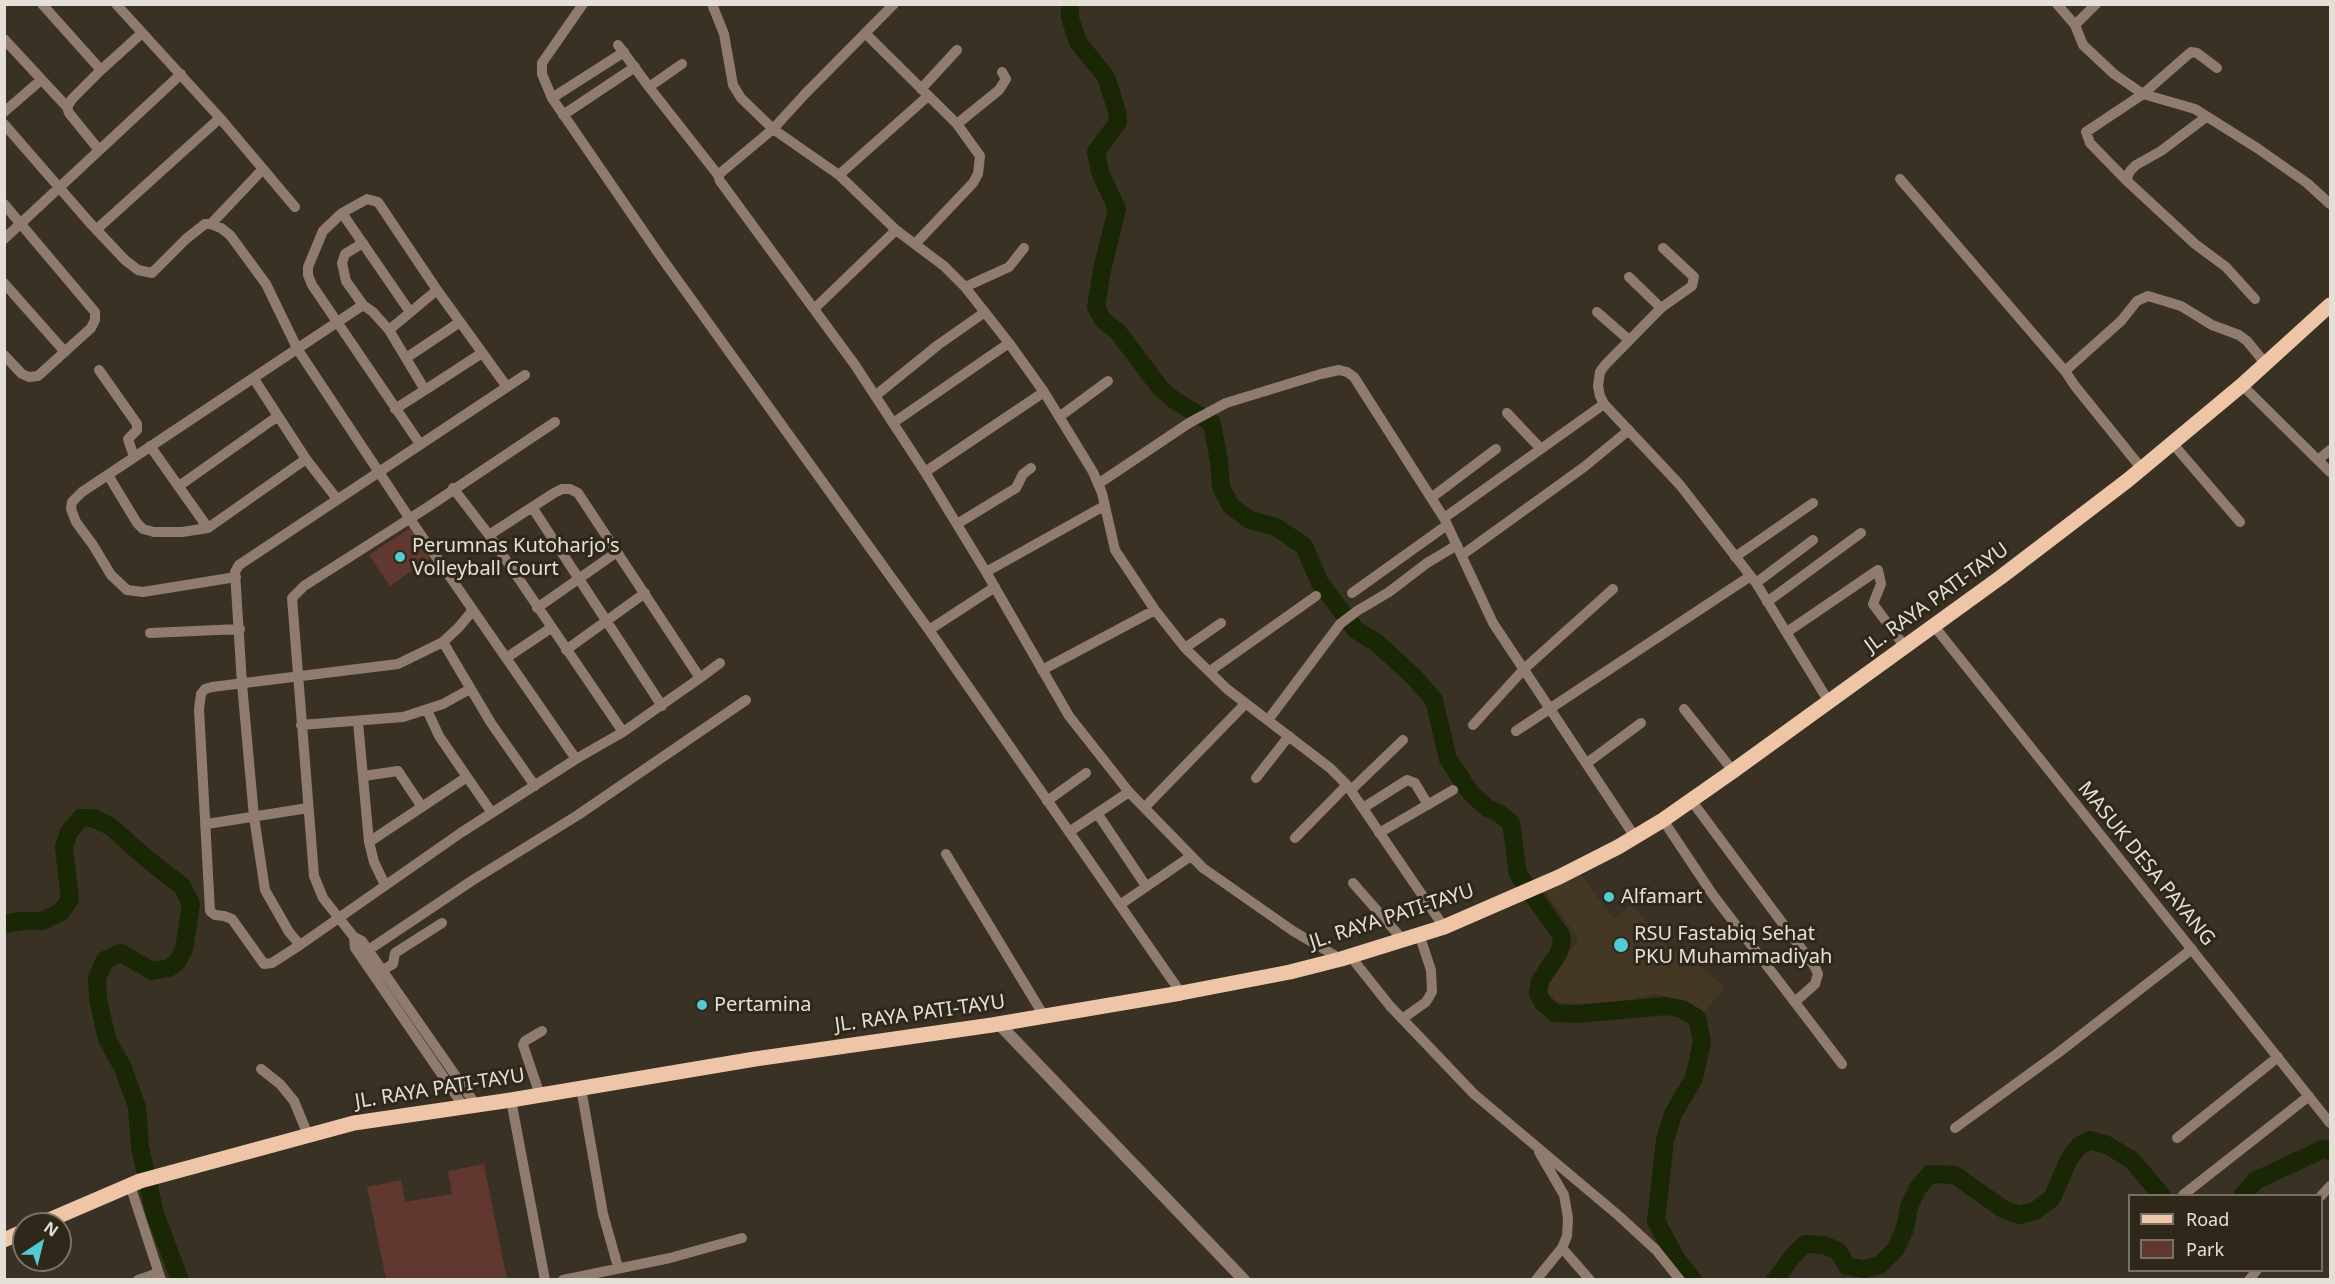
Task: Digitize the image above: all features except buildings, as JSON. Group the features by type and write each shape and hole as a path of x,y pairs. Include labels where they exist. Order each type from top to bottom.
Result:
{"main road":[{"name":"JL. RAYA PATI-TAYU","path":"135,1183 175,1170 354,1123 511,1100 755,1059 999,1024 1181,993 1290,972 1346,958 1444,927 1559,877 1635,837 1733,771 1934,626 2142,469 2242,385 2331,305"},
{"path":"68,1212 135,1183"}],"street":[{"path":"42,4 101,70"},
{"path":"116,4 220,118 295,207"},
{"path":"583,4 542,63 542,74 552,98 661,257 929,630 1181,993"},
{"path":"718,175 773,129 894,4"},
{"path":"2057,4 2074,25 2083,45 2114,74 2143,93 2195,109 2274,159 2331,204"},
{"path":"2074,25 2096,4"},
{"path":"716,7 724,34 733,85 737,93 773,129 839,175 896,230 944,266 965,287 1009,343 1059,417 1098,484 1115,550 1155,610 1185,648 1245,704 1330,768 1349,787 1444,927"},
{"path":"68,107 72,99 101,70 142,33"},
{"path":"866,34 957,124 980,156 978,174 973,183 916,243"},
{"path":"4,39 68,107 69,113 99,150"},
{"path":"552,98 621,49 718,175 720,181 875,396 957,524 1069,716 1129,792 1203,868 1293,931 1346,958 1474,1094 1656,1250 1680,1280"},
{"path":"839,175 925,93 957,51"},
{"path":"2217,68 2197,53 2191,52 2143,93 2091,128 2086,135 2090,143 2126,180 2195,244 2226,267 2255,299"},
{"path":"650,87 682,64"},
{"path":"563,115 635,67"},
{"path":"957,124 999,90 1006,79 1002,72"},
{"path":"4,239 181,74"},
{"path":"4,112 41,80"},
{"path":"2126,180 2136,165 2161,151 2206,117"},
{"path":"97,229 220,118"},
{"path":"4,124 97,229 138,270 152,273 186,239 205,224 211,224 230,235 266,284 298,350 410,519 576,759"},
{"path":"211,224 263,169"},
{"path":"1900,179 2065,371 2142,469"},
{"path":"420,444 312,285 308,275 308,267 323,231 342,213 367,199 378,202 437,290 507,387"},
{"path":"4,204 95,312 95,320 91,327 38,376 29,377 22,374 4,355"},
{"path":"342,213 410,312"},
{"path":"813,309 896,230"},
{"path":"363,243 345,254 342,263 346,281 363,305 373,312 389,330 424,390"},
{"path":"965,287 1009,267 1024,248"},
{"path":"1664,248 1694,277 1694,281 1688,290 1661,308 1600,372 1598,386 1604,404 1680,485 1753,580 1829,702"},
{"path":"1629,277 1661,308"},
{"path":"4,283 64,351"},
{"path":"389,330 437,290"},
{"path":"2065,371 2121,321 2137,301 2148,296 2181,306 2212,325 2239,335 2265,363"},
{"path":"236,577 143,592 127,590 111,575 76,522 71,509 76,497 363,305"},
{"path":"875,396 938,345 985,312"},
{"path":"1597,312 1629,340"},
{"path":"406,358 460,322"},
{"path":"893,423 1009,343"},
{"path":"395,409 482,353"},
{"path":"99,370 137,424 137,430 128,439 134,457"},
{"path":"1098,484 1189,423 1226,403 1321,374 1339,370 1347,372 1354,377 1446,522 1493,623 1551,707 1635,837"},
{"path":"300,945 268,898 254,817 235,572 239,565 336,499 525,375"},
{"path":"254,379 306,459 336,499"},
{"path":"1059,417 1108,381"},
{"path":"2242,385 2331,472"},
{"path":"925,472 1044,392"},
{"path":"1352,594 1541,449 1604,404"},
{"path":"1507,413 1541,449"},
{"path":"179,486 278,416"},
{"path":"470,1106 365,953 362,941 354,937 323,898 314,876 292,598 295,593 555,422"},
{"path":"1268,720 1346,620 1389,592 1427,563 1459,550 1584,467 1629,430"},
{"path":"2173,444 2240,522"},
{"path":"150,446 208,528"},
{"path":"1431,498 1496,449"},
{"path":"2318,460 2331,450"},
{"path":"108,475 143,529 154,532 182,532 208,528 306,459"},
{"path":"957,524 1016,488 1023,474 1031,468"},
{"path":"453,488 489,535 623,732"},
{"path":"489,535 562,489 570,489 578,493 700,678"},
{"path":"1735,557 1813,503"},
{"path":"986,572 1104,506"},
{"path":"532,507 662,706"},
{"path":"1767,602 1861,533"},
{"path":"1516,731 1813,540"},
{"path":"537,608 617,552"},
{"path":"1787,632 1878,570 1881,584 1874,604 1905,647"},
{"path":"929,630 995,587"},
{"path":"1473,724 1524,669 1613,589"},
{"path":"566,650 645,593"},
{"path":"1210,671 1316,596"},
{"path":"473,610 443,642 398,664 205,689 199,700 210,904 212,913 232,919 264,964 272,963 300,945 492,813 623,732 720,663"},
{"path":"1042,670 1155,610"},
{"path":"1185,648 1221,623"},
{"name":"MASUK DESA PAYANG","path":"1934,626 2331,1123"},
{"path":"506,658 551,628"},
{"path":"150,633 240,629"},
{"path":"443,642 470,689 535,786"},
{"path":"301,725 403,717 428,710 470,689"},
{"path":"365,953 473,880 578,815 746,700"},
{"path":"1145,807 1245,704"},
{"path":"1684,709 1733,771"},
{"path":"428,710 439,736 492,813"},
{"path":"358,722 369,842 374,862 385,885"},
{"path":"1587,763 1641,723"},
{"path":"1256,778 1289,736"},
{"path":"1294,838 1403,740"},
{"path":"364,776 398,771 422,807"},
{"path":"1047,801 1086,773"},
{"path":"369,842 467,777"},
{"path":"1363,808 1407,780 1417,785 1428,805"},
{"path":"1379,833 1453,790"},
{"path":"1069,832 1129,792"},
{"path":"1691,800 1815,967 1818,978 1815,984 1796,1001"},
{"path":"207,824 308,808"},
{"path":"1097,813 1146,886"},
{"path":"1663,820 1713,895 1842,1064"},
{"path":"946,854 1044,1016"},
{"path":"1120,904 1191,856"},
{"path":"1353,883 1403,940"},
{"path":"383,970 393,963 395,953 442,923"},
{"path":"1402,1019 1426,1002 1432,992 1431,970 1419,934"},
{"path":"1955,1128 2058,1053 2192,949"},
{"path":"365,953 383,970 387,983"},
{"path":"999,1024 1244,1280"},
{"path":"540,1095 524,1045 525,1041 542,1031"},
{"path":"2177,1138 2278,1057"},
{"path":"261,1069 280,1084 294,1101 308,1135"},
{"path":"582,1088 603,1214 618,1267"},
{"path":"2184,1194 2309,1096"},
{"path":"511,1100 545,1280"},
{"path":"1535,1144 1564,1195 1568,1218 1567,1236 1562,1248 1536,1280"},
{"path":"135,1183 159,1276 138,1280"},
{"path":"563,1280 670,1258 742,1238"},
{"path":"1562,1248 1590,1280"}],"shaded area":[{"name":"RSU Fastabiq Sehat PKU Muhammadiyah","path":"1580,874 1614,919 1631,905 1672,951 1683,952 1725,987 1701,1017 1684,1003 1656,994 1611,1003 1555,1002 1548,992 1549,977 1555,966 1577,943 1577,937 1545,891"}],"green space":[{"name":"Perumnas Kutoharjo's Volleyball Court","path":"410,528 430,558 390,586 369,555"},
{"path":"484,1164 507,1279 386,1279 367,1187 401,1180 405,1202 452,1194 448,1171"}],"waterway":[{"path":"1070,4 1070,18 1078,42 1106,77 1117,111 1118,122 1096,152 1100,172 1117,209 1102,270 1096,307 1103,320 1118,332 1161,389 1174,400 1212,423 1221,487 1231,506 1250,520 1276,527 1304,546 1320,583 1356,630 1377,643 1414,677 1434,700 1448,759 1470,792 1487,808 1500,814 1511,823 1518,874 1561,935 1562,944 1558,954 1540,981 1538,993 1543,1003 1555,1013 1576,1014 1666,1006 1682,1009 1697,1018 1702,1042 1694,1078 1673,1114 1665,1140 1656,1221 1676,1258 1693,1280"},
{"path":"4,924 42,921 61,912 70,899 64,847 69,832 81,818 93,818 110,826 182,886 191,904 184,949 177,962 169,968 152,971 121,953 105,960 97,978 98,999 107,1039 123,1068 137,1107 140,1147 155,1214 180,1280"},
{"path":"1775,1280 1805,1244 1824,1245 1838,1251 1847,1266 1864,1269 1880,1265 1895,1250 1905,1229 1909,1207 1918,1188 1930,1174 1955,1175 2003,1209 2019,1215 2035,1211 2052,1198 2069,1159 2079,1146 2090,1140 2107,1145 2132,1160 2160,1194"},
{"path":"2244,1194 2255,1181 2323,1149 2330,1151"}],"place":[{"name":"Perumnas Kutoharjo's Volleyball Court","path":"400,557"},
{"name":"Alfamart","path":"1609,897"},
{"name":"RSU Fastabiq Sehat PKU Muhammadiyah","path":"1621,945"},
{"name":"Pertamina","path":"702,1005"}]}
